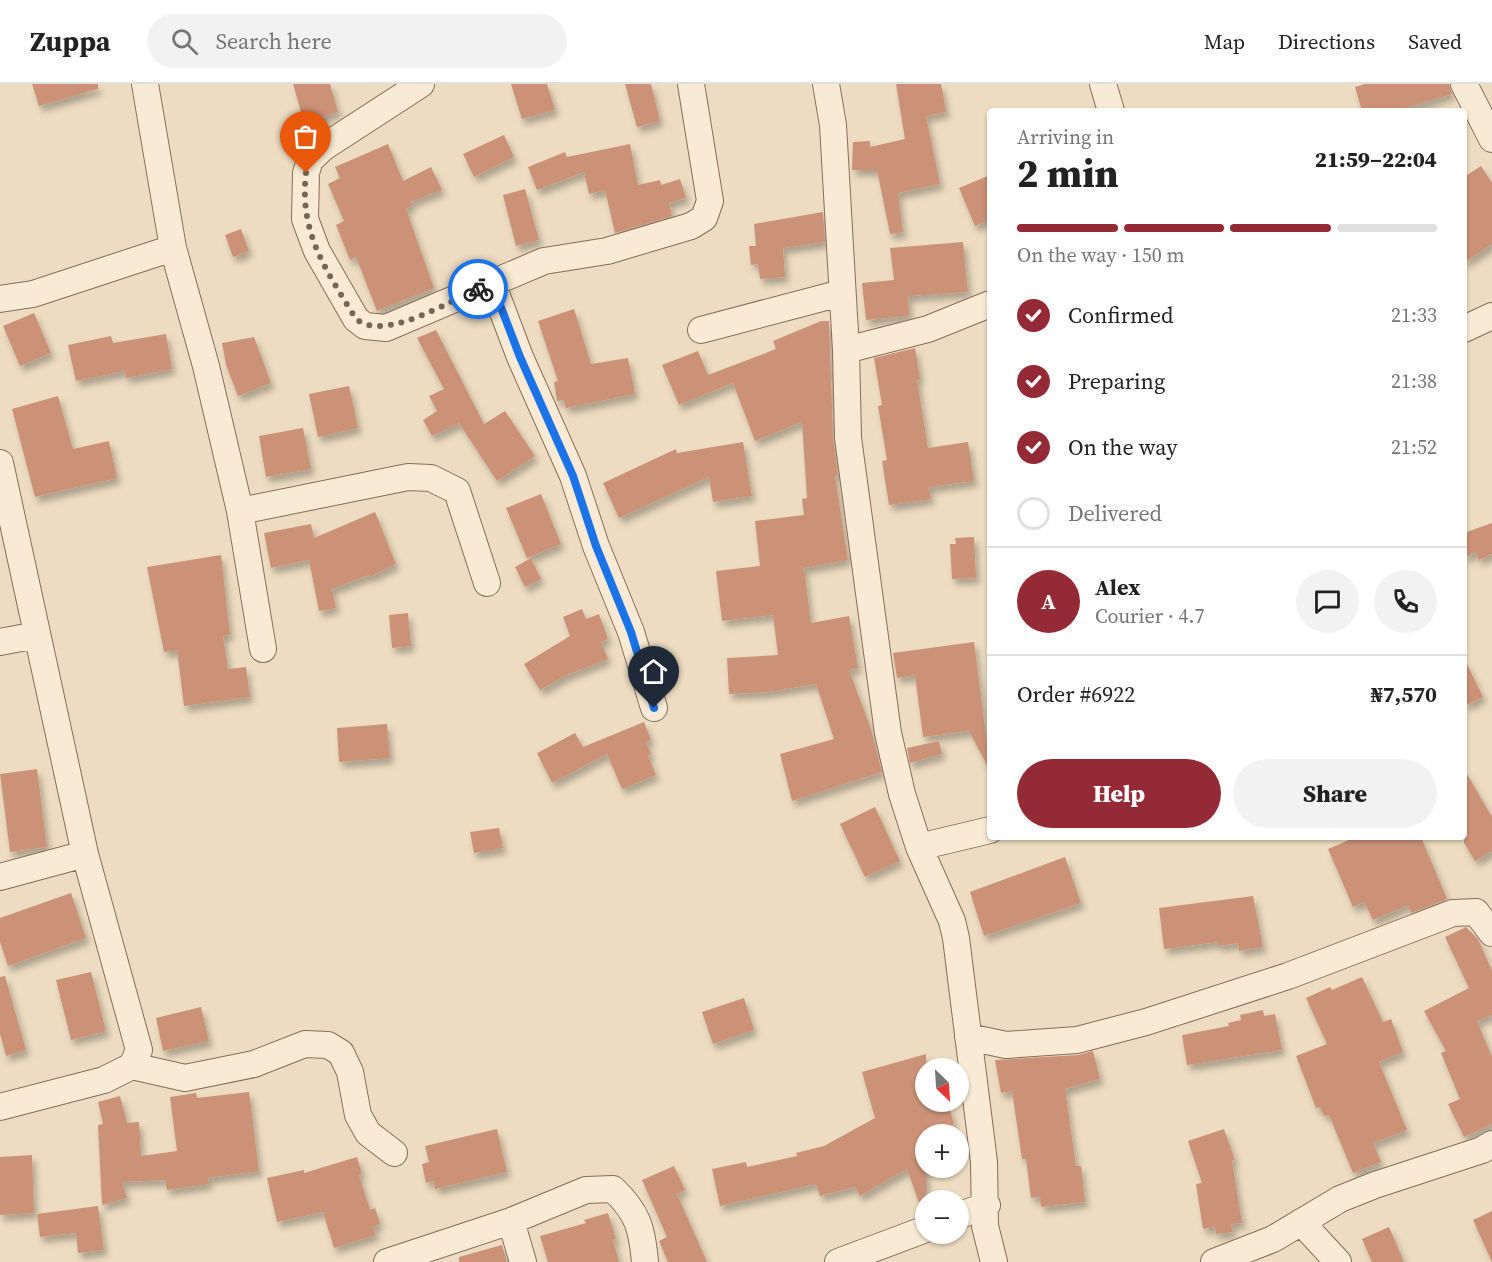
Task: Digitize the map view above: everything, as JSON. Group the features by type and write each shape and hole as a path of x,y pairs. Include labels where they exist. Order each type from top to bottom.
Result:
{"street":[{"path":"145,84 174,248 206,366 240,511 263,649"},
{"path":"421,84 324,147 310,160 304,192 305,219 330,276 356,319 365,326 386,328 544,261 607,251 691,226 704,218 710,201 691,84"},
{"path":"826,84 833,125 846,350 848,438 888,733 902,794 919,848 952,921 984,1162 986,1226 994,1262"},
{"path":"1102,84 1110,108"},
{"path":"1464,84 1485,110 1492,138"},
{"path":"0,299 33,294 174,248"},
{"path":"492,284 520,357 573,476 596,546 631,632 654,708"},
{"path":"701,330 841,293"},
{"path":"846,350 928,329 987,305"},
{"path":"1467,328 1492,316"},
{"path":"0,462 85,854 140,1050 132,1066 104,1080 0,1107"},
{"path":"240,511 408,477 431,478 457,491 487,583"},
{"path":"0,642 37,635"},
{"path":"919,848 987,831"},
{"path":"0,877 85,854"},
{"path":"968,1037 1006,1045 1077,1040 1146,1022 1288,976 1453,913 1476,912 1492,933"},
{"path":"132,1066 185,1078 255,1064 305,1044 328,1046 341,1053 350,1072 358,1115 368,1133 394,1154"},
{"path":"1214,1262 1273,1239 1340,1199 1375,1185 1482,1150 1492,1144"},
{"path":"387,1262 511,1221 586,1190 613,1189 630,1206 642,1231 645,1262"},
{"path":"969,1212 987,1205"},
{"path":"511,1221 523,1262"},
{"path":"1301,1222 1338,1262"},
{"path":"838,1262 915,1233"}],"building":[{"path":"32,84 98,84 98,89 39,106"},
{"path":"293,84 330,84 338,112 304,122"},
{"path":"511,84 547,84 555,110 522,119"},
{"path":"625,84 651,84 660,121 637,127"},
{"path":"896,84 941,84 946,112 926,116 940,184 898,193 903,232 890,234 877,170 852,170 853,142 870,141 870,147 905,139"},
{"path":"1365,84 1449,84 1452,94 1406,108 1361,108 1355,87"},
{"path":"504,135 514,157 474,177 463,154"},
{"path":"388,144 403,181 431,167 442,190 410,202 412,206 406,209 434,288 377,311 356,257 350,260 336,225 344,221 328,184 340,178 335,167"},
{"path":"630,144 638,185 660,180 661,185 680,179 686,198 669,203 672,216 615,233 605,190 589,194 584,172 537,190 528,167 565,152 567,157"},
{"path":"1481,166 1492,183 1492,244 1467,261 1467,175"},
{"path":"987,176 987,221 975,226 959,188"},
{"path":"525,189 539,240 516,246 503,195"},
{"path":"823,212 825,242 783,248 785,277 760,279 758,264 751,265 749,246 756,246 754,224"},
{"path":"241,229 249,251 233,257 225,235"},
{"path":"963,242 968,292 908,296 909,316 866,320 862,283 894,280 890,248"},
{"path":"574,309 591,364 628,358 635,394 566,408 564,400 557,401 554,382 558,381 538,321"},
{"path":"34,313 51,353 20,366 3,326"},
{"path":"821,321 829,321 833,438 838,475 835,476 848,560 804,568 811,623 849,616 858,668 849,670 871,729 882,772 792,801 780,754 834,739 816,684 768,692 729,694 727,658 778,655 773,615 722,621 716,571 760,566 755,521 804,515 802,499 807,498 802,422 755,441 733,383 679,405 662,365 698,351 708,375 776,349 773,341"},
{"path":"436,330 484,424 505,411 535,456 497,481 459,423 432,436 423,420 437,411 429,396 444,389 417,338"},
{"path":"166,334 172,369 126,378 125,371 76,381 68,345 111,336 113,343"},
{"path":"254,337 271,383 238,396 226,365 222,343"},
{"path":"915,348 920,379 917,380 928,448 968,442 974,481 929,487 931,499 889,505 882,461 887,460 878,406 882,405 874,358"},
{"path":"349,386 358,428 318,437 309,394"},
{"path":"58,396 73,449 109,441 117,478 35,497 12,409"},
{"path":"303,428 311,469 266,477 259,436"},
{"path":"743,442 752,496 713,502 709,477 619,518 603,483 676,449 677,453"},
{"path":"541,494 561,544 527,558 506,508"},
{"path":"375,512 396,564 370,577 369,575 332,589 336,608 319,611 309,560 271,568 264,533 311,524 314,538"},
{"path":"1492,523 1492,554 1479,560 1476,552 1467,556 1467,532"},
{"path":"974,537 976,578 952,579 950,544 956,544 955,538"},
{"path":"221,555 230,635 223,636 228,669 246,667 250,697 184,706 177,650 164,652 147,567"},
{"path":"531,558 541,579 525,587 515,567"},
{"path":"582,609 586,619 599,614 608,639 601,642 608,659 567,675 540,690 524,664 570,636 563,617"},
{"path":"408,613 411,646 392,648 389,615"},
{"path":"974,642 987,743 987,765 969,731 923,737 915,675 897,678 893,653"},
{"path":"1467,664 1483,697 1467,705"},
{"path":"644,722 651,740 646,742 651,754 648,756 656,775 622,789 607,754 552,783 537,753 575,733 583,747"},
{"path":"387,724 390,758 339,762 337,728"},
{"path":"939,741 942,754 910,763 907,748"},
{"path":"37,769 47,847 10,852 0,774"},
{"path":"1467,774 1492,817 1492,851 1475,861 1464,840 1467,840"},
{"path":"875,807 900,861 865,877 840,824"},
{"path":"499,828 503,848 474,853 470,832"},
{"path":"1349,840 1422,840 1447,899 1411,913 1408,905 1373,920 1364,902 1353,907 1328,849"},
{"path":"1065,857 1081,903 984,936 970,892"},
{"path":"71,893 86,938 8,966 0,942 0,918"},
{"path":"1253,896 1263,947 1239,951 1238,943 1218,946 1218,942 1164,949 1159,908"},
{"path":"1466,927 1478,939 1492,971 1492,1015 1477,1021 1492,1057 1492,1124 1464,1137 1448,1104 1460,1099 1441,1053 1446,1051 1424,1011 1469,988 1445,937"},
{"path":"91,972 106,1031 71,1040 56,980"},
{"path":"5,976 26,1050 6,1056 0,1034 0,977"},
{"path":"1362,977 1383,1022 1391,1019 1403,1052 1379,1062 1407,1130 1373,1143 1381,1162 1353,1173 1329,1115 1324,1116 1320,1107 1316,1108 1296,1056 1327,1044 1306,998 1330,987 1332,990"},
{"path":"744,998 754,1030 713,1044 702,1012"},
{"path":"201,1007 209,1041 163,1051 156,1018"},
{"path":"1263,1010 1264,1016 1275,1014 1282,1050 1187,1065 1182,1035 1229,1026 1228,1023 1241,1020 1240,1015"},
{"path":"1093,1051 1100,1079 1065,1089 1076,1166 1081,1166 1085,1202 1041,1207 1040,1197 1031,1198 1026,1159 1022,1159 1012,1091 1001,1093 995,1060 1078,1055"},
{"path":"926,1054 926,1058 915,1058 915,1112 950,1112 954,1124 915,1124 915,1178 926,1178 926,1190 915,1192 907,1169 860,1196 855,1187 820,1196 816,1184 720,1206 712,1169 746,1162 747,1167 797,1156 796,1153 824,1146 875,1118 862,1072"},
{"path":"249,1092 259,1171 208,1178 209,1184 167,1190 165,1180 122,1182 127,1198 102,1205 98,1125 103,1124 98,1102 120,1096 127,1123 139,1122 141,1156 177,1151 170,1097 196,1093 197,1098"},
{"path":"497,1129 507,1172 435,1189 434,1181 426,1183 422,1164 429,1162 425,1146"},
{"path":"1224,1129 1235,1160 1232,1161 1242,1223 1231,1224 1233,1232 1216,1234 1215,1227 1203,1229 1196,1184 1202,1183 1188,1141"},
{"path":"32,1155 34,1213 0,1215 0,1157"},
{"path":"357,1157 362,1174 359,1175 370,1210 375,1208 380,1224 373,1227 376,1235 334,1248 323,1212 277,1222 267,1178 304,1170 304,1173"},
{"path":"674,1166 685,1190 677,1194 707,1262 668,1262 659,1241 667,1237 642,1180"},
{"path":"98,1206 104,1250 78,1253 76,1233 40,1237 37,1214"},
{"path":"1492,1211 1492,1262 1473,1220"},
{"path":"608,1213 616,1239 613,1240 619,1262 548,1262 540,1236 586,1223 584,1220"},
{"path":"1389,1227 1404,1262 1372,1262 1362,1239"},
{"path":"502,1245 507,1262 459,1262 459,1257"}],"way so far":[{"path":"306,173 305,219 317,251 356,319 365,326 386,328 478,289"}],"route":[{"path":"478,289 492,284 520,357 573,476 596,546 631,632 654,708"}]}
